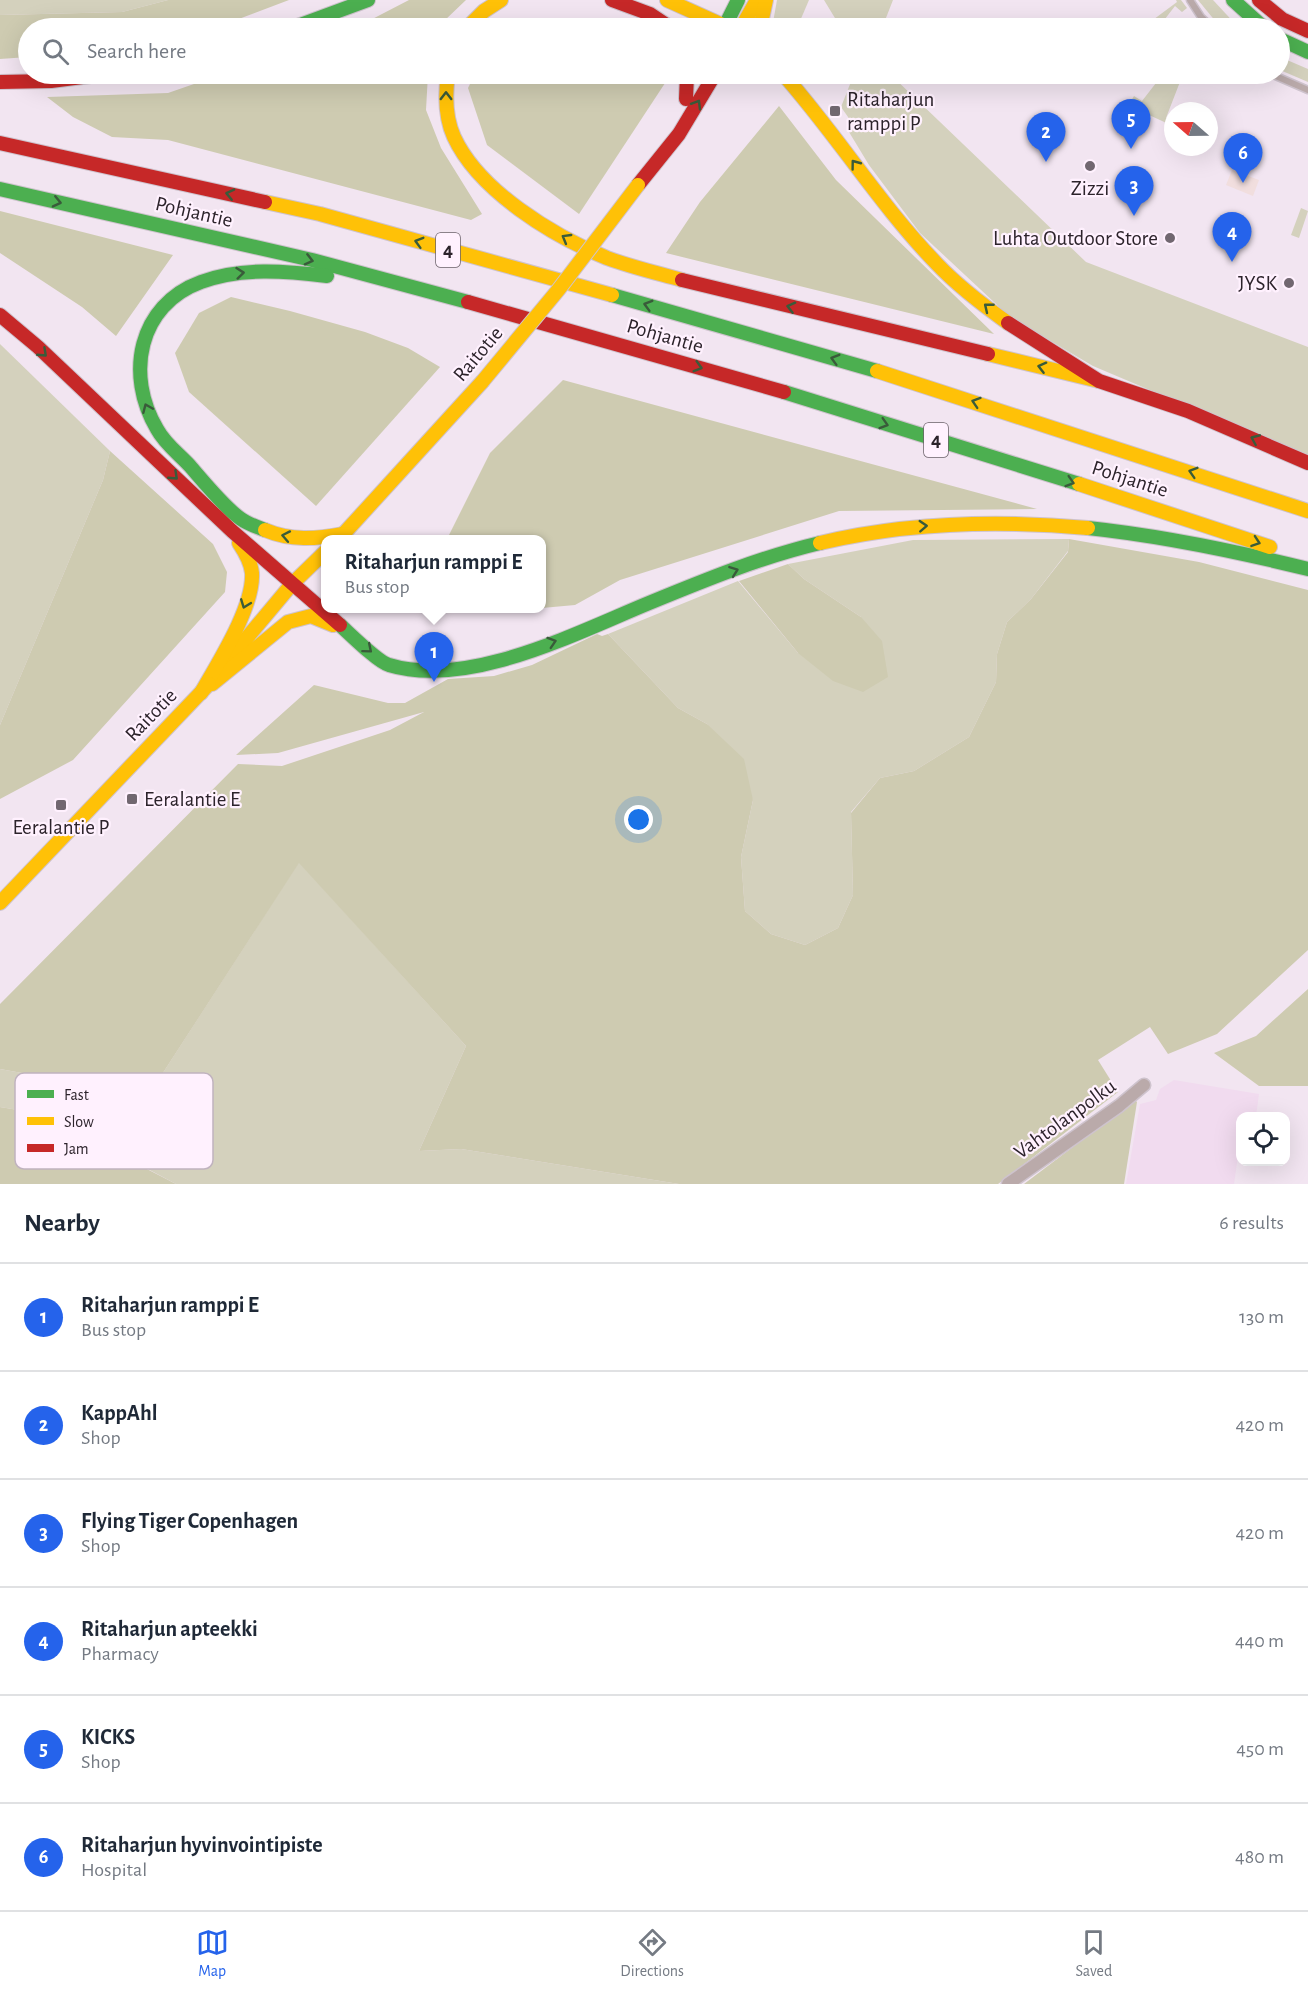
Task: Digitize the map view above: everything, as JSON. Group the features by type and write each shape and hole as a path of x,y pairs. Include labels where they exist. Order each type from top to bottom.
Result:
{"main road":[{"path":"319,18 368,0"},
{"path":"477,18 501,0"},
{"path":"612,0 656,18"},
{"path":"667,0 705,18"},
{"path":"730,18 738,0"},
{"path":"747,18 757,0"},
{"path":"762,18 766,0"},
{"path":"1233,0 1253,18"},
{"path":"1258,0 1282,18"},
{"path":"1290,22 1308,32"},
{"path":"1290,44 1308,52"},
{"path":"0,82 18,82"},
{"path":"447,84 445,97 447,116 453,136 461,152 474,168 493,187 536,220 599,255 681,280 1099,381 1188,411 1308,463"},
{"path":"686,99 687,84"},
{"name":"Raitotie","path":"638,185 694,84"},
{"name":"Raitotie","path":"343,535 482,382 559,289 679,134 709,84"},
{"path":"792,84 885,203 938,265 1006,322 1099,381"},
{"name":"Pohjantie","path":"0,143 320,214 673,312 891,375 1308,511"},
{"name":"Pohjantie","path":"0,189 312,260 751,382 1152,507 1308,560"},
{"path":"321,539 309,540 274,534 242,519 193,471 156,429 142,396 140,377 140,355 147,328 160,309 172,297 198,283 216,278 261,271 393,282"},
{"path":"0,315 38,347 232,531 321,609"},
{"path":"325,613 386,664 414,670 442,671 472,667 561,639 675,592 804,547 867,533 912,527 992,523 1136,534 1219,548 1308,569"},
{"path":"201,693 235,630 249,593 252,577 249,561 232,531"},
{"name":"Raitotie","path":"0,903 201,693 292,584 321,556"},
{"path":"201,693 288,622 311,616 345,630"}],"street":[{"name":"Vahtolanpolku","path":"1008,1184 1119,1106 1144,1085"}],"lane":[{"path":"1190,0 1202,18"},
{"path":"1290,82 1308,90"}],"shaded area":[{"path":"0,0 168,0 122,12 0,15"},
{"path":"168,0 289,0 241,18 18,18 18,58 0,59 0,15 122,12"},
{"path":"409,0 466,0 447,18 374,18"},
{"path":"777,0 809,0 801,18 774,18"},
{"path":"824,0 893,0 886,18 835,18"},
{"path":"1176,0 1181,0 1187,8 1182,12 1175,6 1166,18 1155,18 1177,2"},
{"path":"1198,0 1213,0 1230,18 1213,18"},
{"path":"1290,61 1308,69 1308,82 1290,74"},
{"path":"194,84 427,84 426,110 441,148 482,214 471,220 168,140 112,137 73,117 47,97 168,93"},
{"path":"470,84 664,84 579,214 487,145 468,88"},
{"path":"850,84 900,84 1086,262 1308,347 1308,457 1093,366 1010,317 920,233 869,165 849,132 855,127 841,107"},
{"path":"1155,84 1179,84 1172,102 1164,102 1164,122 1149,115 1131,101 1134,96 1142,101"},
{"path":"779,106 836,180 994,334 666,253 700,202"},
{"path":"1232,170 1259,180 1253,196 1226,185"},
{"path":"1301,208 1308,211 1299,238 1291,235"},
{"path":"0,211 173,255 116,336 82,307 0,253"},
{"path":"231,297 365,332 408,348 440,367 316,506 189,392 175,353 199,313"},
{"path":"0,344 110,451 103,480 0,725"},
{"path":"563,380 1037,509 839,511 620,580 575,605 546,608 546,535 449,535 490,453"},
{"path":"110,451 213,544 227,572 225,592 73,760 0,799 0,725 103,480"},
{"path":"1069,539 1068,551 1031,599 1007,622 997,654 996,682 969,737 914,771 880,778 851,812 853,895 838,928 805,945 771,934 745,911 741,857 753,800 707,724 678,708 608,634 738,581 798,653 861,617 804,579 788,564 913,540"},
{"path":"1069,539 1199,562 1308,590 1308,950 1217,1034 1168,1054 1150,1027 1098,1060 1118,1092 998,1184 679,1184 461,1149 419,1151 466,1046 299,863 163,1073 22,1073 0,1069 0,1004 238,764 282,766 390,730 424,712 278,753 236,755 314,685 388,703 405,703 448,679 494,676 532,665 597,634 602,636 608,634 678,708 707,724 744,759 753,800 741,857 745,911 771,934 805,945 838,928 853,895 851,813 880,778 914,771 969,737 996,682 997,654 1007,622 1031,599 1068,552"},
{"path":"788,564 804,579 861,617 882,641 888,677 863,692 833,681 798,653 739,581"},
{"path":"299,862 466,1046 419,1151 461,1149 679,1184 176,1184 148,1169 213,1169 213,1073 163,1073"},
{"path":"1308,989 1308,1086 1259,1086 1214,1053 1256,1036"},
{"path":"0,1069 22,1073 15,1073 15,1110 0,1107"},
{"path":"1174,1080 1259,1094 1257,1112 1236,1112 1237,1166 1234,1184 1126,1184 1140,1104 1156,1100 1160,1089"},
{"path":"1135,1100 1137,1102 1124,1184 1024,1184"},
{"path":"0,1107 15,1109 15,1169 147,1169 176,1184 0,1184"}],"traffic: fast":[{"path":"319,18 368,0"},
{"path":"729,18 738,0"},
{"path":"1233,0 1253,18"},
{"path":"1290,44 1308,52"},
{"path":"0,189 312,260 468,302"},
{"path":"265,530 244,521 228,508 160,434 147,408 142,386 140,365 143,344 151,324 163,307 180,293 201,282 248,272 327,276"},
{"path":"612,295 877,371"},
{"path":"784,392 1079,484"},
{"path":"1088,528 1199,545 1308,569"},
{"path":"340,625 371,653 389,665 420,670 453,670 487,664 521,654 733,570 820,543"}],"traffic: slow":[{"path":"477,18 501,0"},
{"path":"667,0 707,18"},
{"path":"747,18 757,0"},
{"path":"762,18 766,0"},
{"path":"447,84 446,106 454,137 481,176 499,193 541,224 586,249 616,261 682,280"},
{"path":"792,84 916,241 953,279 1008,323"},
{"path":"482,382 559,289 638,185"},
{"path":"265,202 320,214 612,295"},
{"path":"988,354 1099,381"},
{"path":"877,371 1308,511"},
{"path":"343,535 482,382"},
{"path":"1079,484 1270,547"},
{"path":"820,543 886,531 953,525 1021,524 1088,528"},
{"path":"265,530 284,536 321,537"},
{"path":"336,535 343,534"},
{"path":"201,693 234,634 251,587 252,573 249,561 239,543"},
{"path":"292,584 321,556"},
{"path":"225,664 292,584"},
{"path":"212,684 288,622 311,616 333,625"},
{"path":"0,903 209,684"}],"traffic: jam":[{"path":"612,0 656,18"},
{"path":"1259,0 1281,18"},
{"path":"1290,23 1308,31"},
{"path":"0,82 18,82"},
{"path":"686,99 687,84"},
{"path":"638,185 679,134 709,84"},
{"path":"0,143 265,202"},
{"path":"682,280 988,354"},
{"path":"468,302 784,392"},
{"path":"0,315 38,347 232,531 321,608"},
{"path":"1008,323 1099,381 1188,411 1308,463"},
{"path":"326,613 340,625"}],"place":[{"name":"Ritaharjun ramppi P","path":"835,111"},
{"name":"KICKS","path":"1131,149"},
{"name":"KappAhl","path":"1046,162"},
{"name":"Zizzi","path":"1090,166"},
{"name":"Ritaharjun hyvinvointipiste","path":"1243,183"},
{"name":"Flying Tiger Copenhagen","path":"1134,216"},
{"name":"Luhta Outdoor Store","path":"1170,238"},
{"name":"Ritaharjun apteekki","path":"1232,262"},
{"name":"JYSK","path":"1289,283"},
{"name":"Ritaharjun ramppi E","path":"434,682"},
{"name":"Eeralantie E","path":"132,799"},
{"name":"Eeralantie P","path":"61,805"}]}
